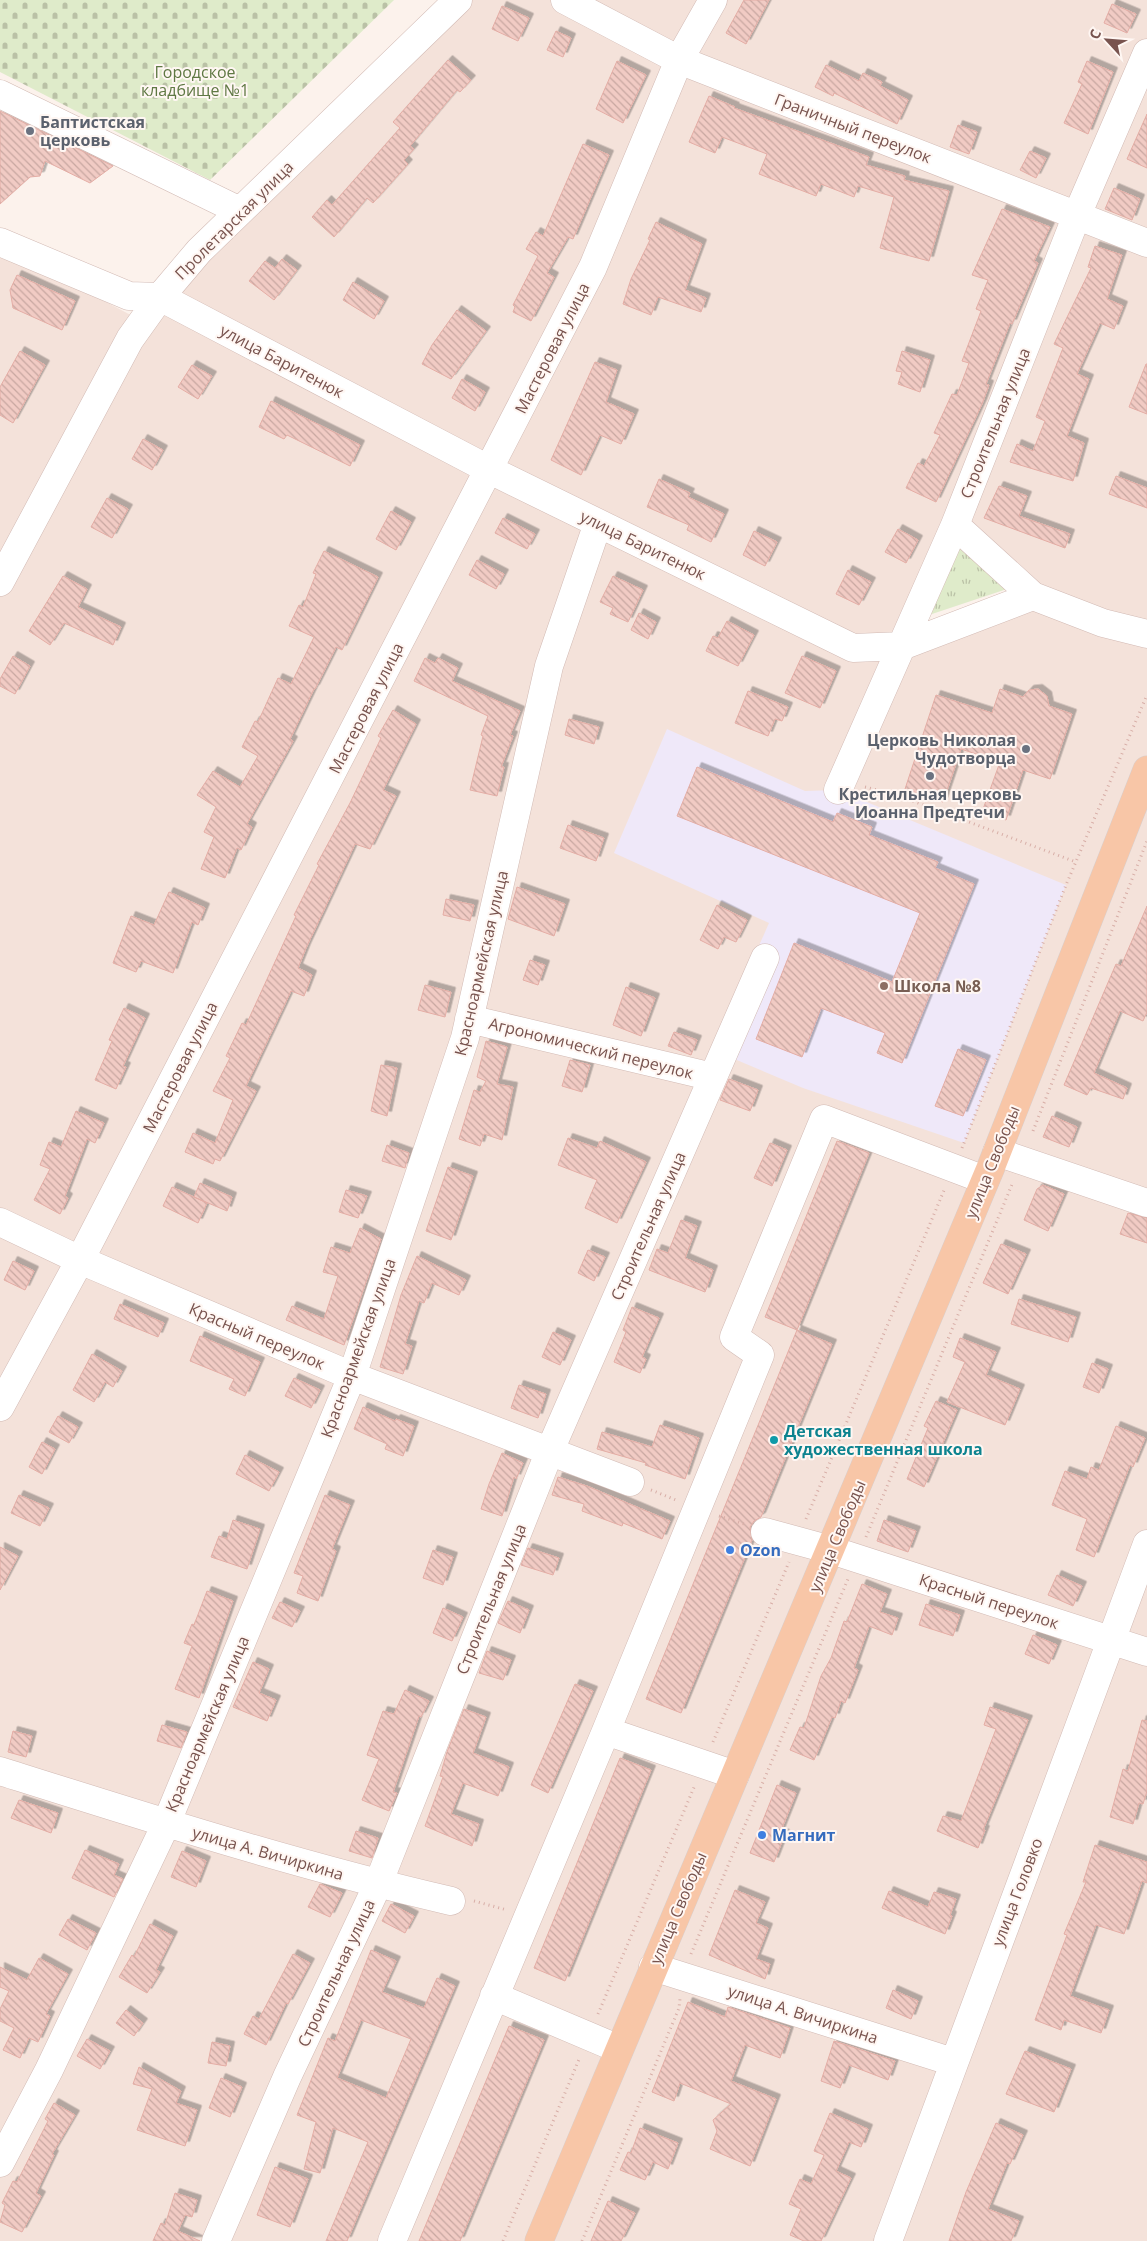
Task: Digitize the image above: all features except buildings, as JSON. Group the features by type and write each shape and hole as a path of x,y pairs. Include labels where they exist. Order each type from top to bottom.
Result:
{"main road":[{"name":"улица Свободы","path":"538,2241 831,1550 997,1152 1147,770"}],"street":[{"name":"Пролетарская улица","path":"0,582 130,339 160,297 199,251 458,0"},
{"name":"Граничный переулок","path":"565,0 679,60 1147,243"},
{"name":"Мастеровая улица","path":"0,1407 80,1260 490,470 593,267 679,60 713,0"},
{"name":"Строительная улица","path":"840,786 955,525 1077,215 1147,53"},
{"path":"0,94 240,211"},
{"path":"0,242 129,296 160,297"},
{"name":"улица Баритенюк","path":"160,297 490,470 853,648 902,646 1033,596"},
{"name":"Красноармейская улица","path":"0,2163 49,2070 166,1824 352,1376 470,1019 549,666 598,523"},
{"path":"955,525 1033,596 1103,623 1147,634"},
{"name":"Строительная улица","path":"216,2241 287,2077 378,1884 550,1450 765,958"},
{"name":"Агрономический переулок","path":"470,1019 713,1078"},
{"path":"392,2241 606,1731 760,1356 734,1338 824,1119 985,1180"},
{"path":"997,1152 1147,1203"},
{"name":"Красный переулок","path":"0,1222 80,1260 352,1376 630,1482"},
{"name":"Красный переулок","path":"765,1532 857,1558 1147,1652"},
{"name":"улица Головко","path":"888,2241 1147,1544"},
{"path":"606,1731 735,1775"},
{"name":"улица А. Вичиркина","path":"0,1771 166,1824 378,1884 451,1901"},
{"name":"улица А. Вичиркина","path":"653,1967 953,2062"},
{"path":"494,1996 619,2049"}],"path":[{"path":"503,2241 953,1168 1076,862 1147,695"},
{"path":"840,786 894,794 1076,862"},
{"path":"962,819 966,810"},
{"path":"1034,1131 1147,841"},
{"path":"582,2241 679,2008 682,1976 1016,1176"},
{"path":"451,1901 468,1900 528,1916"}],"shaded area":[{"path":"458,0 1147,0 1147,2241 0,2241 0,246 142,321","holes":["955,526 1032,596 902,645"]},
{"name":"Школа №8","path":"667,729 805,791 838,790 1066,885 964,1143 803,1088 713,1050 769,923 614,853"}],"green space":[{"name":"Городское кладбище №1","path":"0,0 394,0 210,180 0,72"},
{"path":"963,544 1013,587 926,616 956,549"}],"place":[{"name":"Баптистская церковь","path":"30,131"},
{"name":"Церковь Николая Чудотворца","path":"1026,749"},
{"name":"Крестильная церковь Иоанна Предтечи","path":"930,776"},
{"name":"Школа №8","path":"884,986"},
{"name":"Детская художественная школа","path":"774,1440"},
{"name":"Ozon","path":"730,1550"},
{"name":"Магнит","path":"762,1835"}]}
